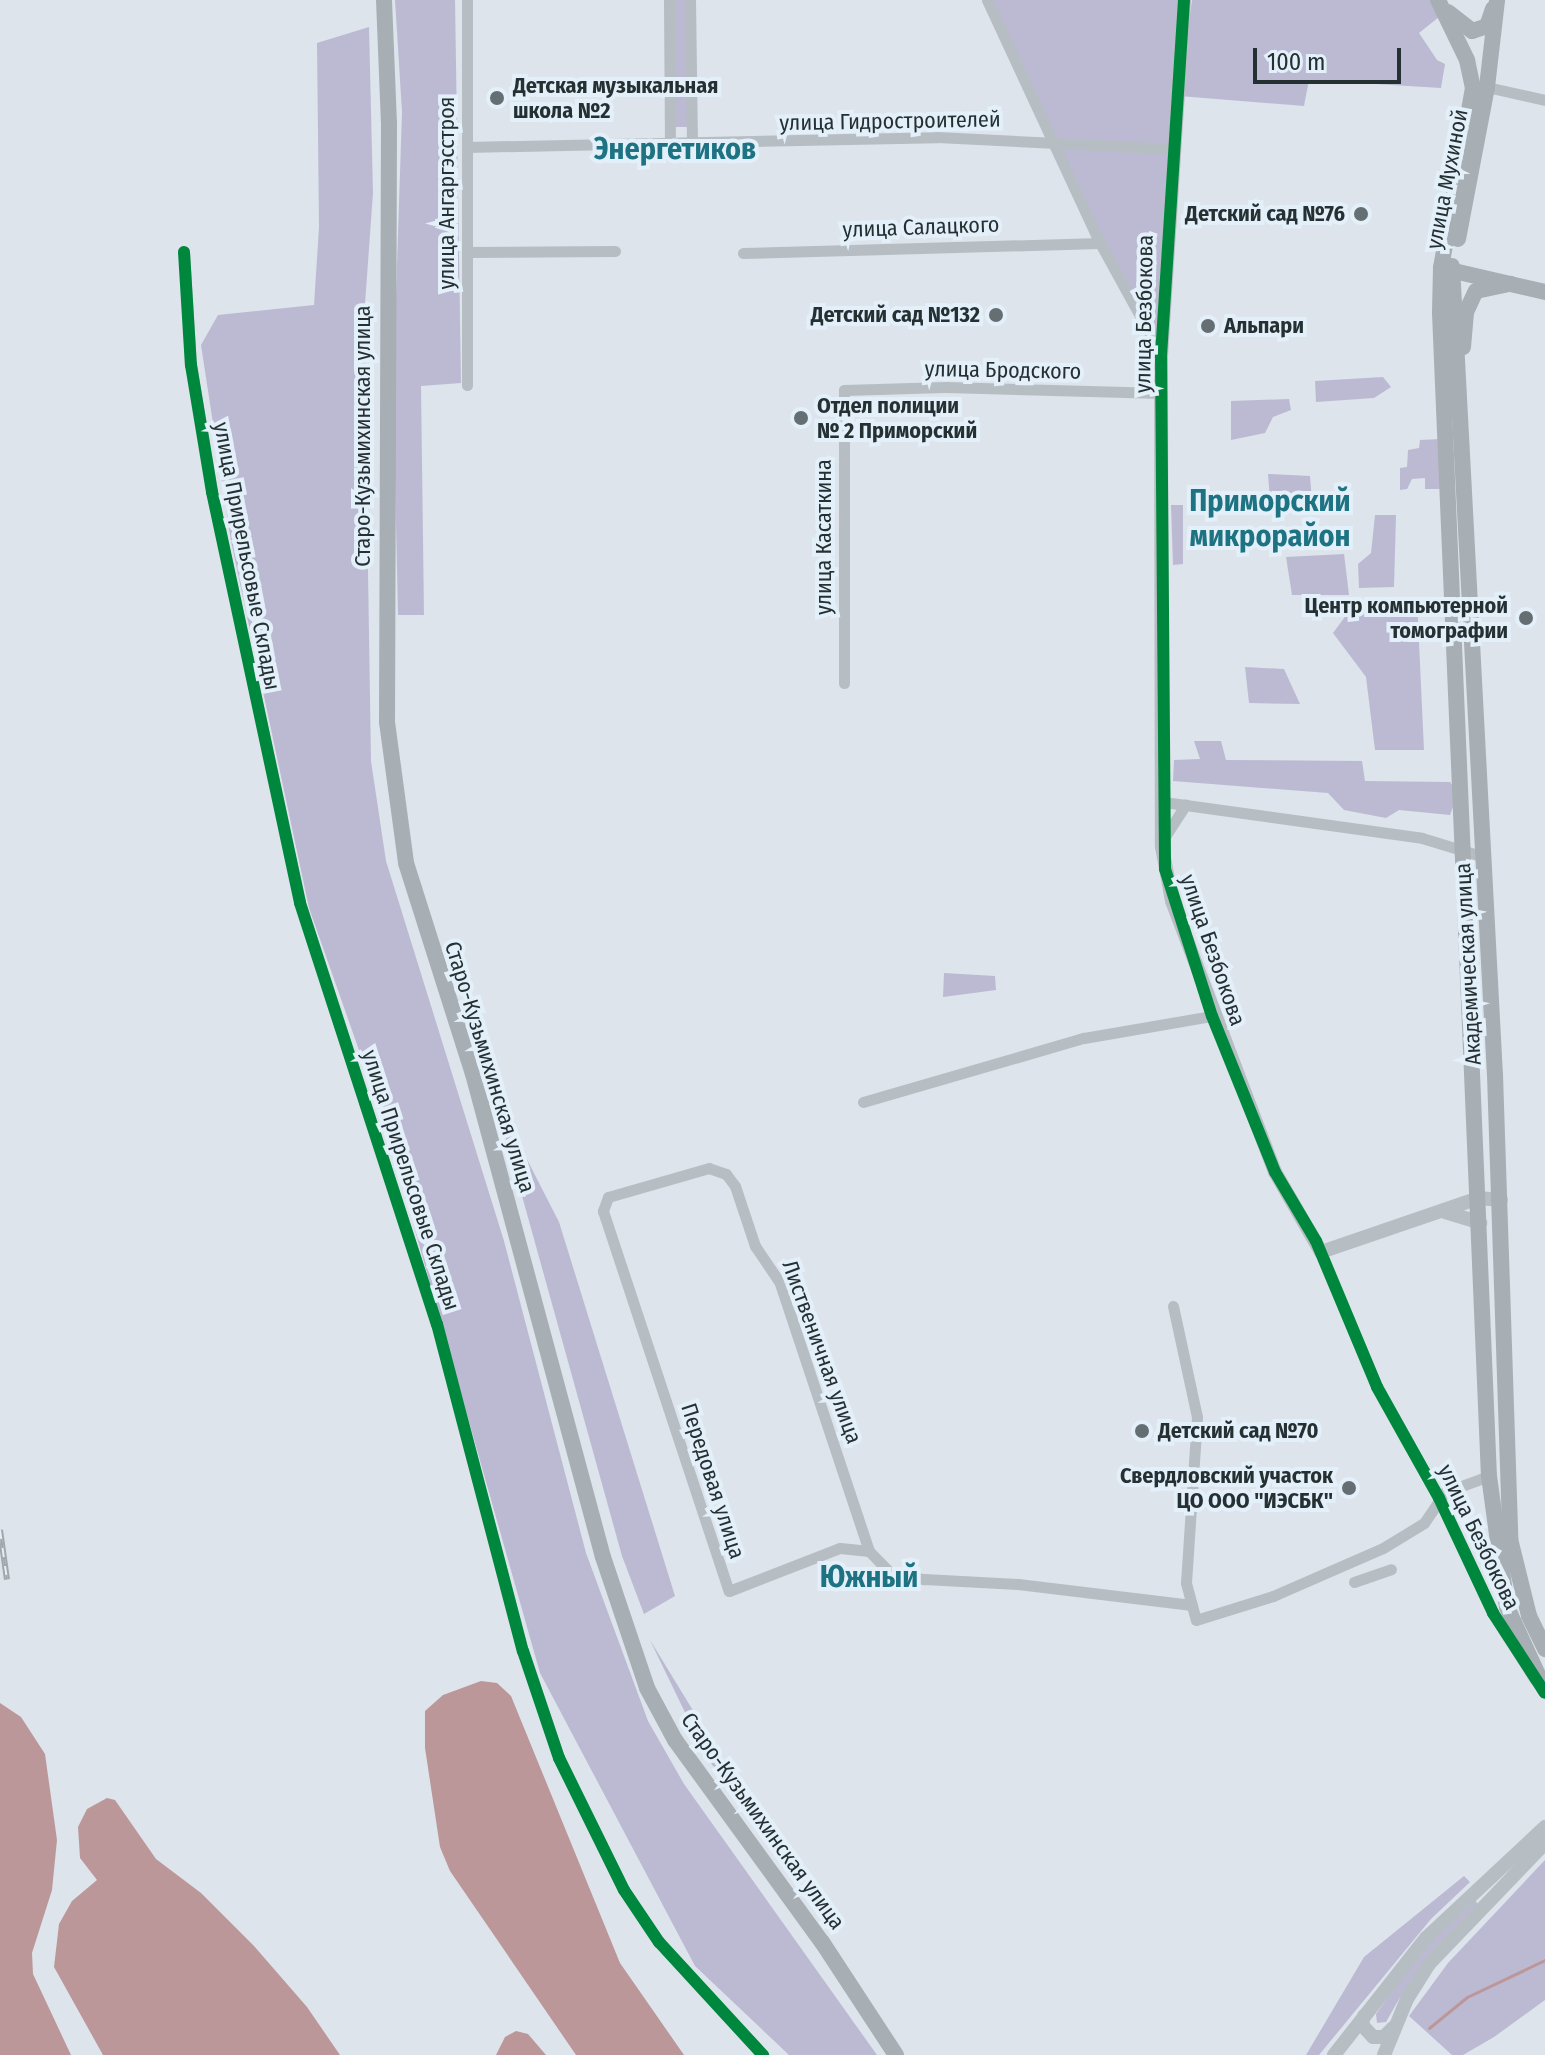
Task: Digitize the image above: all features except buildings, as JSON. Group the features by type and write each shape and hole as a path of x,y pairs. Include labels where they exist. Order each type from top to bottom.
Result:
{"main road":[{"name":"Старо-Кузьмихинская улица","path":"384,0 389,123 387,722 406,863 479,1096 603,1557 647,1688 675,1740 822,1942 896,2055"},
{"path":"1439,0 1456,23 1472,31 1487,26 1497,0"},
{"path":"1439,0 1480,88"},
{"name":"улица Мухиной","path":"1446,270 1497,0"},
{"path":"1545,292 1446,270 1464,847 1489,1476 1507,1607 1545,1692"},
{"name":"Академическая улица","path":"1446,270 1484,857 1501,1200 1510,1539 1529,1616 1545,1649"},
{"path":"1457,404 1466,312 1476,291 1510,284"},
{"path":"1477,1155 1499,1158"}],"street":[{"name":"улица Ангаргэсстроя","path":"467,0 467,385"},
{"path":"669,0 670,144"},
{"path":"690,0 692,144"},
{"name":"улица Безбокова","path":"987,0 1100,243 1161,354"},
{"name":"улица Безбокова","path":"1184,0 1170,149 1161,354 1162,847 1172,901 1212,1016 1275,1172 1321,1252 1377,1387 1439,1498 1493,1613 1545,1692"},
{"path":"1480,88 1545,100"},
{"name":"улица Гидростроителей","path":"467,147 937,137 1170,149"},
{"name":"улица Салацкого","path":"743,253 1100,243"},
{"path":"467,252 615,251"},
{"name":"улица Прирельсовые Склады","path":"184,252 191,365 212,492 300,903 437,1324 523,1651 559,1758 624,1890 659,1942 763,2055"},
{"name":"улица Бродского","path":"844,390 945,387 1162,393"},
{"name":"улица Касаткина","path":"844,390 844,683"},
{"path":"1164,802 1464,847 1484,857"},
{"path":"1162,847 1169,824 1186,804"},
{"path":"863,1102 1084,1038 1212,1016"},
{"name":"Передовая улица","path":"726,1174 709,1168 608,1197 603,1211 729,1591 840,1548 869,1551"},
{"name":"Лиственичная улица","path":"726,1174 755,1246 780,1283 869,1551"},
{"path":"1321,1252 1479,1198 1501,1200"},
{"path":"1445,1212 1480,1223"},
{"path":"869,1551 888,1571 924,1579 1018,1584 1192,1605 1186,1583 1197,1417 1173,1306"},
{"path":"1439,1498 1489,1476"},
{"name":"улица Безбокова","path":"1192,1605 1196,1620 1336,1570 1408,1535 1424,1523 1439,1498"},
{"path":"1354,1582 1391,1569"},
{"path":"1334,2055 1426,1938 1545,1827"},
{"path":"1365,2016 1362,2025 1373,2037 1385,2037 1435,1957 1545,1843"},
{"path":"1384,2055 1393,2028"}],"shaded area":[{"path":"395,0 455,0 461,383 421,386 424,615 398,615 393,386 402,112"},
{"path":"669,0 686,0 689,127 672,127"},
{"path":"987,0 1184,0 1161,354 1134,308"},
{"path":"1192,0 1431,0 1439,17 1419,33 1437,60 1445,64 1441,88 1309,80 1304,106 1179,96"},
{"path":"369,27 373,193 364,318 371,761 386,861 504,1241 586,1553 648,1721 684,1784 877,2055 789,2055 695,1966 540,1673 385,1124 309,908 231,541 201,345 218,315 314,305 319,227 317,43"},
{"path":"1383,377 1391,387 1374,398 1316,402 1315,381"},
{"path":"1289,399 1291,410 1273,417 1265,433 1231,440 1231,401"},
{"path":"1440,439 1443,489 1425,489 1425,478 1412,479 1407,489 1400,490 1400,468 1407,467 1408,450 1419,448 1420,440"},
{"path":"1268,474 1310,476 1312,501 1270,501"},
{"path":"1171,505 1183,505 1183,564 1173,565"},
{"path":"1375,515 1396,515 1394,587 1359,588 1358,564 1371,553"},
{"path":"1344,554 1349,595 1292,595 1286,557"},
{"path":"1417,599 1424,750 1375,750 1366,677 1333,633 1347,614 1397,609 1406,600"},
{"path":"1245,667 1284,669 1300,704 1249,703"},
{"path":"1194,741 1221,741 1226,760 1362,761 1365,781 1450,782 1458,793 1450,815 1399,810 1386,818 1344,810 1328,793 1173,781 1174,760 1200,759"},
{"path":"944,973 995,976 996,990 943,997"},
{"path":"494,1095 559,1222 675,1596 644,1614 622,1556"},
{"path":"650,1640 711,1740 778,1849 707,1758"},
{"path":"481,1681 497,1683 511,1696 620,1963 684,2055 576,2055 450,1871 440,1847 425,1748 425,1711 443,1695"},
{"path":"0,1703 21,1717 45,1754 57,1840 52,1890 32,1953 33,1974 71,2055 0,2055"},
{"path":"107,1798 115,1800 156,1859 201,1893 254,1946 307,2007 340,2055 103,2055 54,1967 59,1924 72,1901 97,1880 80,1858 78,1827 87,1809"},
{"path":"1545,1860 1545,2000 1494,2037 1463,2055 1452,2055 1409,2016 1448,1963"},
{"path":"1464,1876 1470,1882 1431,1919 1319,2055 1306,2055 1364,1957"},
{"path":"1474,1899 1478,1904 1402,1994 1386,2022 1377,2023 1376,2014 1421,1951"},
{"path":"516,2031 528,2034 546,2055 496,2055 505,2037"}],"waterway":[{"path":"1429,2028 1467,1997 1545,1960"}],"railway":[{"path":"0,1530 7,1580"}],"cycle path":[{"path":"1184,0 1161,354 1165,869 1212,1016 1275,1172 1316,1241 1377,1387 1439,1498 1493,1613 1545,1693"},
{"path":"184,252 191,365 212,492 300,903 437,1324 523,1651 559,1758 624,1890 659,1942 763,2055"}],"place":[{"name":"Детская музыкальная школа №2","path":"497,98"},
{"name":"Детский сад №76","path":"1361,214"},
{"name":"Детский сад №132","path":"996,315"},
{"name":"Альпари","path":"1208,326"},
{"name":"Отдел полиции № 2 Приморский","path":"801,418"},
{"name":"Центр компьютерной томографии","path":"1526,618"},
{"name":"Детский сад №70","path":"1142,1431"},
{"name":"Свердловский участок ЦО ООО \"ИЭСБК\"","path":"1349,1488"}],"district":[{"name":"Энергетиков","path":"675,149"},
{"name":"Приморский микрорайон","path":"1270,518"},
{"name":"Южный","path":"869,1577"}]}
